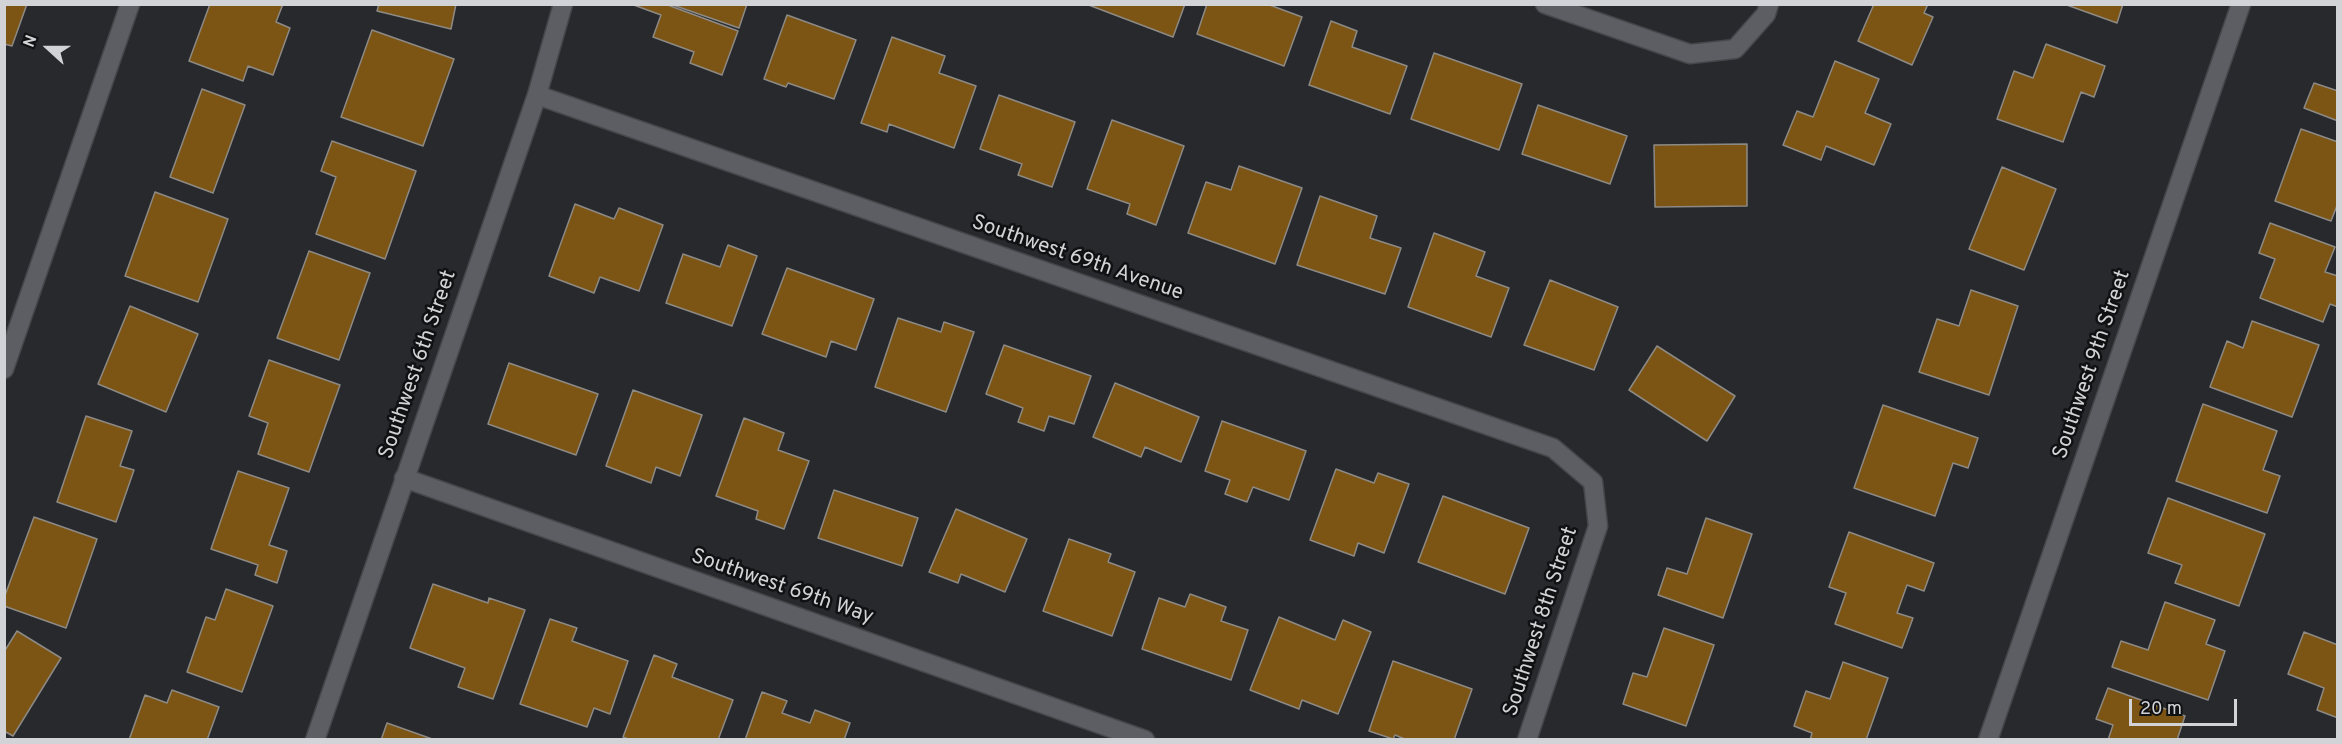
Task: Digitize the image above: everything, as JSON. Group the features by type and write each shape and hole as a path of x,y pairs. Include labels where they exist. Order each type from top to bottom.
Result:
{"street":[{"path":"4,369 130,4"},
{"name":"Southwest 6th Street","path":"315,740 537,95 563,4"},
{"path":"1545,4 1690,54 1735,49 1766,14 1769,4"},
{"name":"Southwest 9th Street","path":"1988,740 2241,4"},
{"name":"Southwest 69th Avenue","path":"537,95 1553,448 1593,482"},
{"name":"Southwest 69th Way","path":"404,478 1145,740"},
{"name":"Southwest 8th Street","path":"1527,740 1598,526 1593,482"}],"building":[{"path":"4,4 27,4 12,46 4,44"},
{"path":"210,4 283,4 276,22 290,28 273,75 248,66 243,81 189,61"},
{"path":"379,4 456,4 451,29 377,11"},
{"path":"631,4 665,4 738,31 722,75 690,63 694,52 653,37 661,15"},
{"path":"670,4 747,4 739,28"},
{"path":"1086,4 1185,4 1173,37"},
{"path":"1207,4 1267,4 1302,17 1284,66 1197,34"},
{"path":"1874,4 1928,4 1924,13 1933,17 1912,65 1858,41"},
{"path":"2064,4 2123,4 2117,23"},
{"path":"787,15 856,40 834,99 788,83 786,87 764,79"},
{"path":"1331,21 1357,31 1352,47 1407,66 1390,114 1309,85"},
{"path":"372,30 454,59 423,146 341,117"},
{"path":"892,37 945,56 939,73 976,86 954,148 889,124 887,132 861,123"},
{"path":"2046,44 2105,66 2094,97 2081,92 2063,142 1997,119 2014,71 2033,78"},
{"path":"1434,53 1522,84 1499,150 1411,119"},
{"path":"1835,61 1879,79 1865,113 1891,124 1874,165 1826,146 1821,160 1783,145 1797,111 1813,117"},
{"path":"2314,83 2338,91 2338,121 2304,108"},
{"path":"202,89 245,105 213,193 170,177"},
{"path":"999,95 1075,122 1052,187 1018,175 1022,164 980,149"},
{"path":"1538,105 1627,136 1610,184 1522,154"},
{"path":"1112,120 1184,146 1156,225 1127,214 1130,204 1087,189"},
{"path":"2301,129 2338,142 2338,203 2331,221 2275,201"},
{"path":"332,141 416,171 385,259 316,234 336,177 321,171"},
{"path":"1747,144 1747,206 1655,207 1654,145"},
{"path":"1239,166 1302,188 1275,264 1188,233 1206,182 1231,190"},
{"path":"2002,167 2056,189 2024,270 1969,249"},
{"path":"155,192 228,219 198,302 125,276"},
{"path":"1320,196 1377,216 1370,238 1401,248 1385,294 1297,265"},
{"path":"575,204 614,219 619,208 663,225 639,291 600,277 594,293 549,276"},
{"path":"2270,223 2335,247 2325,272 2338,276 2338,307 2330,304 2323,322 2260,298 2275,259 2259,253"},
{"path":"1434,233 1485,252 1476,276 1509,288 1491,337 1408,307"},
{"path":"728,245 757,256 732,326 666,303 683,254 720,267"},
{"path":"309,251 370,273 339,360 277,338"},
{"path":"787,268 874,299 856,350 831,341 826,357 762,334"},
{"path":"1550,280 1618,307 1594,370 1524,345"},
{"path":"1971,290 2018,306 1989,395 1919,372 1937,319 1959,326"},
{"path":"130,306 198,334 166,412 98,384"},
{"path":"898,318 941,332 944,322 974,332 946,412 875,387"},
{"path":"2252,321 2319,345 2292,417 2210,387 2227,341 2243,348"},
{"path":"1004,345 1091,376 1074,424 1049,416 1044,431 1018,422 1023,408 986,394"},
{"path":"1657,346 1735,396 1707,441 1629,390"},
{"path":"269,360 340,385 309,472 258,454 268,423 249,416"},
{"path":"509,363 598,394 576,455 488,424"},
{"path":"1115,383 1199,417 1181,462 1145,447 1141,457 1093,437"},
{"path":"633,390 702,415 680,476 656,467 651,483 606,466"},
{"path":"2203,404 2277,431 2263,470 2280,476 2267,513 2176,481"},
{"path":"1883,405 1978,438 1968,468 1953,463 1935,516 1854,488"},
{"path":"86,416 132,431 120,466 134,470 116,522 57,502"},
{"path":"744,418 784,433 778,450 809,461 784,529 756,519 758,511 716,496"},
{"path":"1222,421 1306,451 1289,500 1253,487 1247,502 1225,494 1230,480 1205,471"},
{"path":"1336,469 1374,483 1378,473 1409,484 1384,553 1358,543 1354,556 1310,540"},
{"path":"238,471 289,488 269,545 287,551 277,583 255,575 258,565 211,549"},
{"path":"834,490 918,518 902,566 818,538"},
{"path":"1443,496 1529,528 1505,594 1418,562"},
{"path":"2168,498 2265,534 2239,606 2175,583 2182,565 2148,553"},
{"path":"956,509 1027,539 1005,592 961,574 958,583 929,572"},
{"path":"34,517 97,539 66,628 4,606 4,598"},
{"path":"1706,518 1752,534 1723,618 1658,595 1667,568 1687,574"},
{"path":"1849,532 1934,563 1924,591 1907,585 1897,613 1913,618 1902,648 1835,624 1846,593 1829,587"},
{"path":"1069,539 1111,554 1108,562 1135,572 1112,636 1043,611"},
{"path":"433,584 488,603 489,598 525,610 493,699 458,687 465,668 410,648"},
{"path":"226,589 273,606 242,692 187,672 206,617 215,620"},
{"path":"1190,594 1226,607 1221,621 1248,630 1231,680 1142,649 1159,598 1185,607"},
{"path":"2165,602 2215,620 2206,644 2225,651 2208,700 2112,667 2121,641 2148,650"},
{"path":"1279,617 1335,640 1343,620 1371,632 1338,714 1302,700 1299,709 1250,690"},
{"path":"550,619 577,628 572,641 628,661 610,714 594,708 587,727 520,704"},
{"path":"1664,628 1714,645 1686,726 1623,704 1633,673 1647,677"},
{"path":"17,631 61,658 13,736 4,731 4,652"},
{"path":"2304,632 2338,645 2338,718 2317,710 2324,688 2288,674"},
{"path":"654,655 677,664 672,677 733,700 718,740 631,740 623,737"},
{"path":"1393,661 1472,689 1454,740 1407,740 1395,735 1393,739 1369,731"},
{"path":"1843,662 1888,678 1866,740 1810,740 1812,733 1794,726 1806,691 1830,699"},
{"path":"2108,688 2185,716 2177,740 2108,740 2113,725 2096,719"},
{"path":"172,690 219,707 207,740 129,740 145,695 167,703"},
{"path":"762,692 787,701 782,713 810,723 815,710 850,723 844,740 745,740"},
{"path":"387,723 435,740 381,740"}]}
